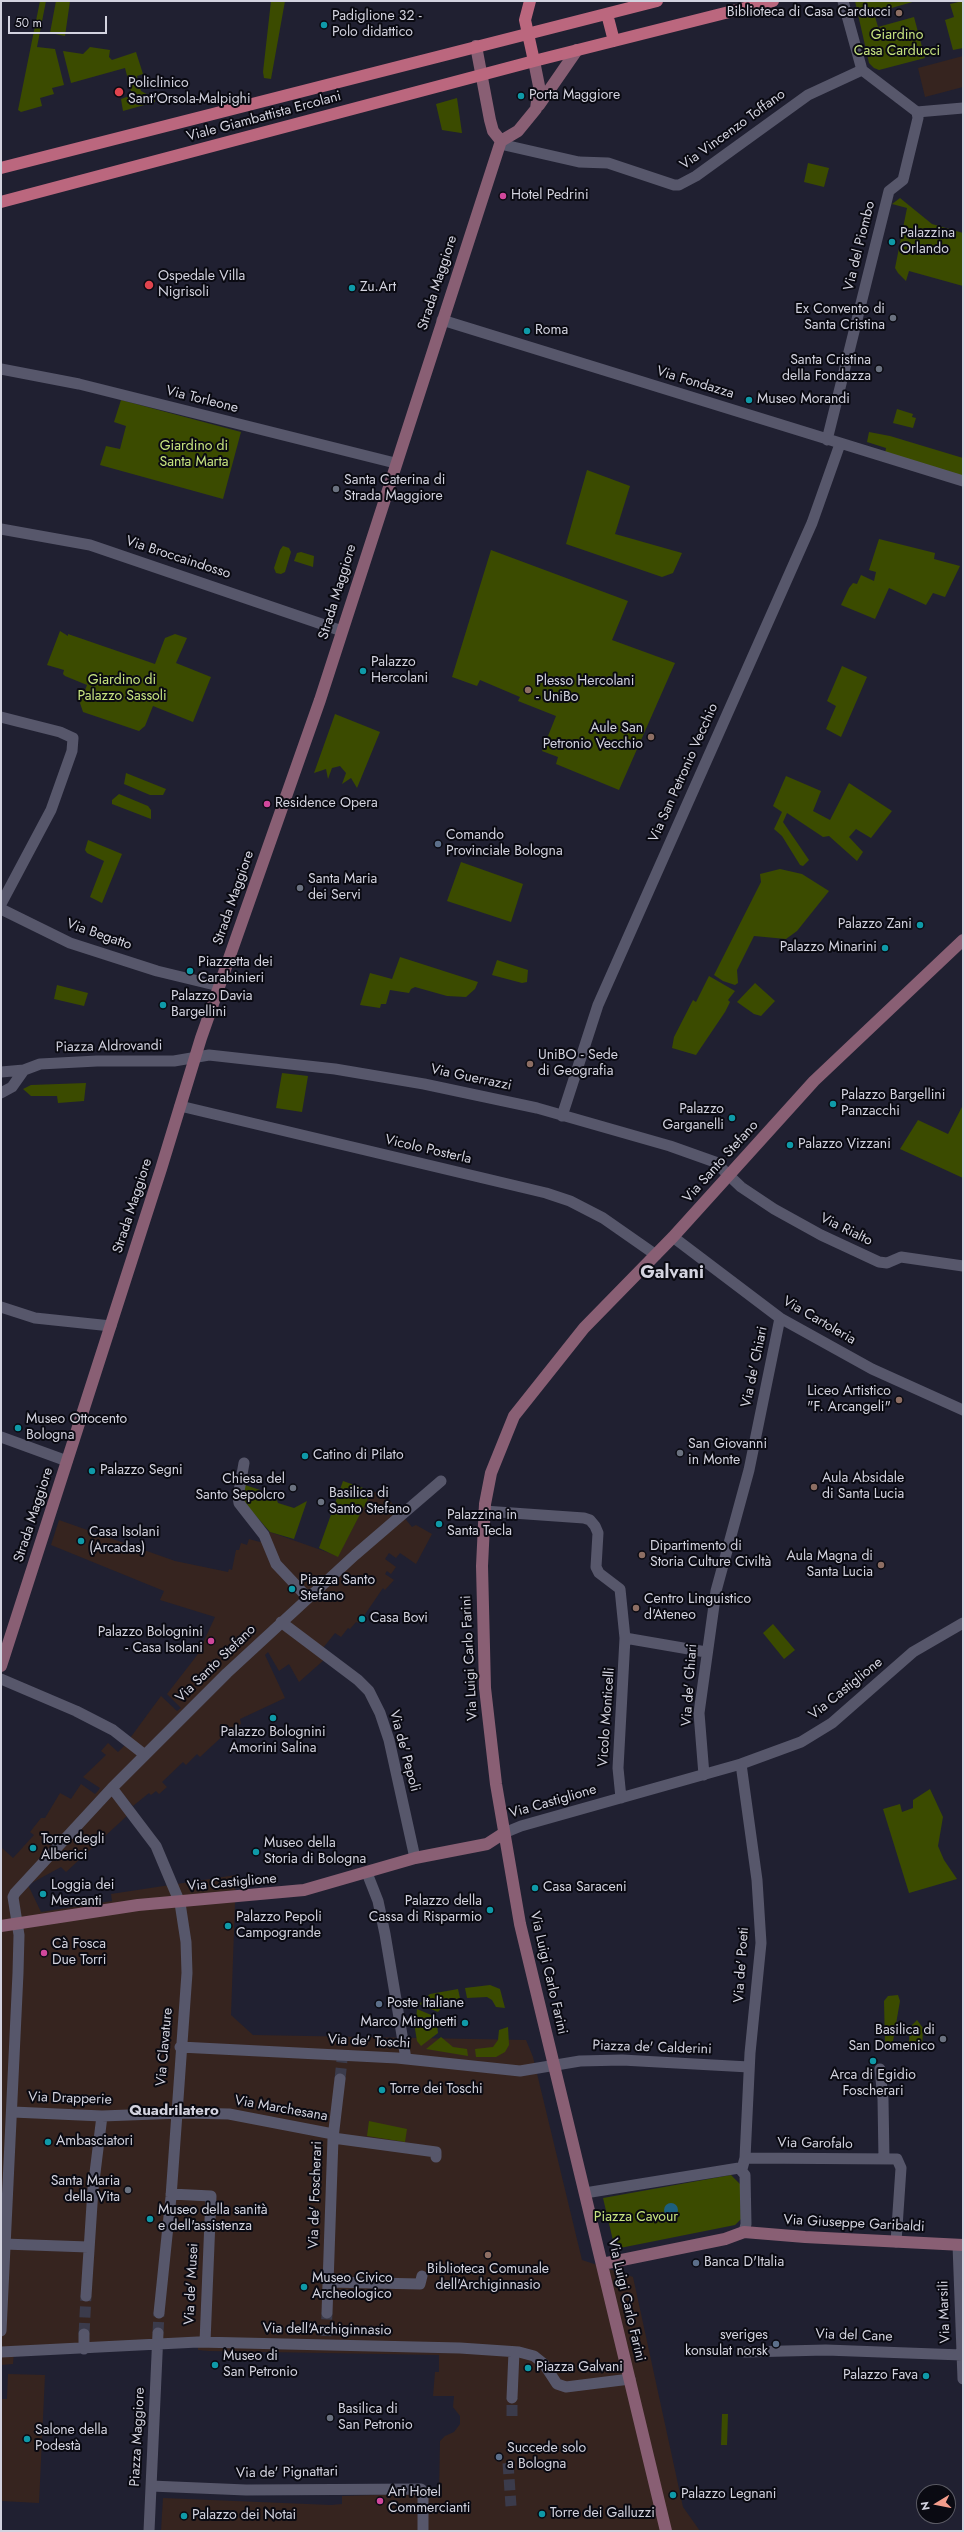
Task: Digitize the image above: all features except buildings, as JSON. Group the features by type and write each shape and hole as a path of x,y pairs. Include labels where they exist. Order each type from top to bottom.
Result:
{"main road":[{"path":"530,1 525,20 534,61"},
{"name":"Viale Giambattista Ercolani","path":"1,168 657,1"},
{"name":"Viale Giambattista Ercolani","path":"1,202 534,61 773,1"},
{"path":"607,14 614,41"}],"street":[{"path":"843,1 862,70 917,112 963,108"},
{"path":"476,46 493,131 500,143 518,131 536,109 577,50"},
{"path":"534,61 539,86 536,109"},
{"name":"Via Vincenzo Toffano","path":"500,143 579,162 608,163 674,185 679,185 696,176 808,95 862,70"},
{"name":"Via del Piombo","path":"834,441 889,191 903,180 918,118 917,112"},
{"name":"Strada Maggiore","path":"1,1666 111,1326 195,1057 342,630 395,462 500,143"},
{"name":"Via Fondazza","path":"442,320 963,481"},
{"name":"Via Torleone","path":"1,369 79,384 256,430 395,462"},
{"name":"Via San Petronio Vecchio","path":"562,1116 598,1005 812,523 834,441"},
{"name":"Via Broccaindosso","path":"1,530 90,545 342,630"},
{"path":"1,717 60,732 73,738 72,751 51,810 1,904"},
{"name":"Via Begatto","path":"1,909 70,944 167,973 219,986"},
{"name":"Via Santo Stefano","path":"514,1416 584,1328 656,1255 730,1176 814,1081 963,940"},
{"name":"Via Guerrazzi","path":"195,1057 209,1055 361,1073 469,1092 562,1116 692,1154 715,1162 730,1176"},
{"name":"Piazza Aldrovandi","path":"1,1072 24,1070 40,1064 66,1061 174,1061 195,1057"},
{"path":"1,1093 12,1087 24,1070"},
{"name":"Vicolo Posterla","path":"180,1106 546,1193 567,1200 603,1218 656,1255"},
{"name":"Via Rialto","path":"730,1176 741,1188 782,1214 878,1262 886,1263 896,1258 906,1257 963,1266"},
{"name":"Via Cartoleria","path":"673,1237 780,1318 872,1369 963,1410"},
{"path":"1,1307 35,1318 111,1326"},
{"name":"Via de' Chiari","path":"704,1775 699,1713 706,1652 716,1590 749,1470 780,1318"},
{"name":"Via Luigi Carlo Farini","path":"514,1416 491,1473 484,1511 482,1598 485,1688 492,1756 524,1945 666,2531"},
{"path":"1,1437 67,1460"},
{"path":"244,1463 238,1497 239,1503 264,1535 276,1564 308,1598"},
{"name":"Via Santo Stefano","path":"1,2332 4,2244 3,2231 18,1923 14,1897 112,1788 184,1715 281,1622 441,1481"},
{"name":"Vicolo Monticelli","path":"484,1511 584,1518 590,1520 596,1526 598,1533 596,1567 599,1573 617,1585 622,1596 625,1638 618,1768 622,1798"},
{"name":"Via de' Pepoli","path":"281,1622 358,1680 369,1691 380,1713 389,1740 415,1858"},
{"name":"Via Castiglione","path":"1,1926 138,1905 180,1903 304,1890 415,1858 487,1844 504,1833 520,1826 741,1764 801,1742 832,1723 913,1652 963,1623"},
{"path":"625,1638 706,1652"},
{"path":"1,1679 76,1711 113,1730 145,1755"},
{"name":"Via de' Poeti","path":"741,1764 757,1880 761,1943 749,2067 745,2158 742,2169"},
{"name":"Via Clavature","path":"112,1788 154,1843 180,1903 186,1942 186,1973 175,2113 171,2194 159,2313"},
{"path":"367,1873 378,1901 385,1934 406,2059"},
{"name":"Via de' Toschi","path":"180,2047 342,2057 406,2059 520,2071 554,2066"},
{"name":"Piazza de' Calderini","path":"554,2066 580,2061 622,2060 749,2067"},
{"path":"880,2069 883,2099 884,2160 897,2160 901,2168 896,2242"},
{"name":"Via de' Foscherari","path":"327,2313 333,2136 340,2079"},
{"name":"Via Drapperie","path":"8,2116 102,2116 175,2113"},
{"name":"Via Marchesana","path":"175,2113 245,2116 277,2125 333,2136 436,2152 436,2157"},
{"path":"86,2296 88,2247 102,2116"},
{"name":"Via Garofalo","path":"745,2158 884,2160"},
{"path":"585,2193 718,2170 742,2169 745,2179 746,2224 744,2232 726,2239 602,2264"},
{"name":"Via de' Musei","path":"171,2194 211,2196 202,2342"},
{"name":"Via Giuseppe Garibaldi","path":"744,2232 960,2245"},
{"path":"4,2244 88,2247"},
{"name":"Via Marsili","path":"960,2245 963,2379"},
{"path":"328,2282 420,2284 422,2276"},
{"path":"158,2333 158,2345"},
{"path":"84,2334 84,2349"},
{"name":"Via dell'Archiginnasio","path":"202,2342 326,2340 455,2347 514,2352 528,2354 539,2359 557,2384 562,2387 579,2387 630,2379"},
{"path":"1,2352 202,2342"},
{"name":"Piazza Maggiore","path":"149,2531 158,2345"},
{"name":"Via del Cane","path":"745,2352 808,2350 962,2355"},
{"path":"512,2398 514,2352"},
{"name":"Via de' Pignattari","path":"151,2486 246,2490 344,2488 421,2489 423,2491 423,2531"}],"shaded area":[{"path":"963,56 963,87 925,97 918,68"},
{"path":"372,1491 387,1497 412,1527 416,1525 432,1534 416,1564 400,1553 396,1558 389,1553 385,1559 396,1567 391,1574 387,1571 385,1574 394,1580 385,1590 383,1588 359,1623 356,1622 350,1629 348,1628 341,1637 335,1633 323,1648 325,1659 299,1682 289,1664 279,1671 268,1652 265,1655 285,1698 240,1719 241,1724 228,1731 200,1757 197,1754 186,1765 183,1762 162,1782 167,1787 159,1794 156,1791 151,1795 149,1793 133,1806 122,1793 129,1814 66,1872 61,1867 28,1885 41,1912 112,1901 111,1894 236,1875 231,2015 253,2035 526,2040 533,2057 582,2260 633,2277 683,2507 700,2531 161,2531 163,2498 331,2505 342,2504 342,2496 439,2493 440,2441 445,2436 454,2432 460,2424 460,2416 453,2407 454,2396 433,2396 435,2372 439,2372 439,2355 209,2351 198,2350 198,2342 14,2352 13,2364 1,2365 1,1847 13,1858 34,1835 30,1832 41,1818 45,1818 60,1793 71,1799 81,1784 95,1794 100,1788 83,1777 106,1755 101,1751 108,1743 118,1752 125,1745 161,1696 177,1711 181,1708 167,1694 198,1654 215,1617 160,1600 164,1591 51,1545 59,1520 175,1561 228,1572 229,1569 232,1570 236,1550 239,1550 241,1543 247,1545 249,1539 260,1542 270,1532 338,1556"},
{"name":"Salone della Podestà","path":"8,2374 45,2375 39,2503 1,2501 1,2399 7,2399"}],"green space":[{"path":"40,1 46,1 37,47 55,49 64,85 52,88 54,94 40,98 42,106 21,112 18,110"},
{"path":"56,1 70,1 65,36 50,33"},
{"path":"271,1 285,1 271,79 264,78 263,72"},
{"name":"Giardino Casa Carducci","path":"855,1 916,1 874,13 878,27 914,17 925,58 879,70 874,68 869,63"},
{"name":"Giardino Casa Carducci","path":"963,1 963,48 953,50 945,20 954,17 950,4"},
{"path":"90,47 110,50 109,57 112,60 136,52 143,74 137,76 141,91 154,98 155,102 123,111 121,99 132,95 125,68 71,83 63,51 83,54"},
{"path":"457,98 462,133 442,130 436,104"},
{"path":"808,163 829,168 824,187 804,182"},
{"path":"900,198 932,224 963,233 963,286 909,271 906,281 898,273 895,268 907,208 892,204"},
{"name":"Giardino di Santa Marta","path":"121,400 241,432 223,499 100,465 106,446 120,449 126,426 114,422"},
{"path":"897,409 913,414 912,417 916,418 913,428 893,423"},
{"path":"869,432 890,436 963,458 963,476 885,454 886,448 867,442"},
{"path":"587,470 630,486 615,534 682,553 673,573 662,577 566,544"},
{"path":"879,539 935,553 934,559 960,566 945,597 933,593 926,605 889,588 875,619 841,605 849,588 853,583 857,584 861,575 874,581 876,572 869,570"},
{"path":"283,546 289,548 291,552 285,572 281,574 276,573 274,568 280,550"},
{"path":"491,550 628,601 612,640 675,663 619,790 556,764 558,757 542,751 556,716 518,701 520,697 480,680 477,686 452,677"},
{"path":"301,552 314,556 313,567 294,561 297,553"},
{"name":"Giardino di Palazzo Sassoli","path":"60,631 68,636 68,634 155,664 165,638 175,634 187,638 176,663 211,677 193,722 153,706 145,726 139,731 83,712 80,703 87,685 65,676 63,674 64,670 47,665"},
{"path":"842,666 867,677 841,737 826,729 836,706 827,701"},
{"path":"335,714 380,732 357,788 351,778 342,784 346,773 340,766 332,768 328,779 326,769 314,773"},
{"path":"126,773 166,789 163,795 150,795 124,784"},
{"path":"786,776 821,791 813,811 830,820 849,783 892,811 871,838 856,829 849,837 863,852 857,861 829,836 823,837 787,813 783,822 809,860 803,866 800,865 782,836 774,829 782,812 773,806"},
{"path":"119,794 148,806 151,810 151,819 112,804 112,800"},
{"path":"88,840 122,854 102,903 90,897 104,861 87,853 85,850"},
{"path":"461,862 523,884 511,922 447,901"},
{"path":"780,869 802,874 829,891 797,931 786,939 754,936 737,970 738,983 735,985 723,981 714,975 761,882 760,874"},
{"path":"400,957 478,982 475,989 466,997 447,996 415,987 411,989 409,993 390,990 386,1004 381,1004 380,1008 360,1005 370,973 392,979"},
{"path":"497,960 528,970 527,982 522,983 492,975"},
{"path":"709,976 735,991 728,1000 730,1002 725,1012 696,1055 672,1048 674,1037 693,1000 696,1002"},
{"path":"755,983 775,1001 761,1016 754,1014 737,1002"},
{"path":"57,985 88,993 84,1006 54,999"},
{"path":"282,1073 308,1076 302,1112 276,1108"},
{"path":"86,1083 84,1101 58,1103 57,1096 31,1096 23,1089 31,1085"},
{"path":"963,1105 963,1178 900,1149 918,1120 948,1134"},
{"path":"343,1481 372,1491 338,1557 319,1548"},
{"path":"245,1485 275,1495 278,1503 294,1508 307,1501 294,1539 270,1532 242,1500"},
{"path":"773,1624 795,1650 784,1659 763,1633"},
{"path":"930,1789 943,1817 938,1846 944,1860 957,1879 909,1893 883,1809 900,1804 902,1812 913,1808 913,1800"},
{"path":"490,1985 500,1989 505,2008 496,2007 492,2000 487,1997 467,1998 465,1988"},
{"path":"458,1989 460,1998 447,2002 438,2012 419,2004 430,1994"},
{"path":"898,1995 900,2001 893,2041 887,2048 885,2045 884,2001 888,1996"},
{"path":"417,2009 436,2017 438,2033 421,2046 417,2041 415,2029"},
{"path":"917,2020 923,2028 922,2050 911,2049 909,2041 910,2027"},
{"path":"508,2027 509,2045 505,2052 496,2057 476,2057 475,2049 493,2047 498,2040 499,2030"},
{"path":"441,2037 453,2047 467,2049 468,2056 426,2049"},
{"path":"369,2121 407,2129 405,2142 367,2136"},
{"name":"Piazza Cavour","path":"731,2175 740,2184 741,2219 735,2225 615,2249 603,2198"},
{"path":"722,2414 728,2414 727,2445 721,2445"}],"water":[{"path":"668,2203 674,2203 678,2207 678,2213 674,2217 668,2217 664,2213 664,2207"}],"tunnel":[{"path":"340,2079 342,2060"},
{"path":"84,2334 86,2296"},
{"path":"158,2333 159,2313"},
{"path":"326,2336 327,2313"},
{"path":"512,2398 512,2416"},
{"path":"508,2463 511,2506"}],"place":[{"name":"Biblioteca di Casa Carducci","path":"899,13"},
{"name":"Padiglione 32 - Polo didattico","path":"324,25"},
{"name":"Policlinico Sant'Orsola-Malpighi","path":"119,92"},
{"name":"Porta Maggiore","path":"521,96"},
{"name":"Hotel Pedrini","path":"503,196"},
{"name":"Palazzina Orlando","path":"892,242"},
{"name":"Ospedale Villa Nigrisoli","path":"149,285"},
{"name":"Zu.Art","path":"352,288"},
{"name":"Ex Convento di Santa Cristina","path":"893,318"},
{"name":"Roma","path":"527,331"},
{"name":"Santa Cristina della Fondazza","path":"879,369"},
{"name":"Museo Morandi","path":"749,400"},
{"name":"Santa Caterina di Strada Maggiore","path":"336,489"},
{"name":"Palazzo Hercolani","path":"363,671"},
{"name":"Plesso Hercolani - UniBo","path":"528,690"},
{"name":"Aule San Petronio Vecchio","path":"651,737"},
{"name":"Residence Opera","path":"267,804"},
{"name":"Comando Provinciale Bologna","path":"438,844"},
{"name":"Santa Maria dei Servi","path":"300,888"},
{"name":"Palazzo Zani","path":"920,925"},
{"name":"Palazzo Minarini","path":"885,948"},
{"name":"Piazzetta dei Carabinieri","path":"190,971"},
{"name":"Palazzo Davia Bargellini","path":"163,1005"},
{"name":"UniBO - Sede di Geografia","path":"530,1064"},
{"name":"Palazzo Bargellini Panzacchi","path":"833,1104"},
{"name":"Palazzo Garganelli","path":"732,1118"},
{"name":"Palazzo Vizzani","path":"790,1145"},
{"name":"Liceo Artistico \"F. Arcangeli\"","path":"899,1400"},
{"name":"Museo Ottocento Bologna","path":"18,1428"},
{"name":"San Giovanni in Monte","path":"680,1453"},
{"name":"Catino di Pilato","path":"305,1456"},
{"name":"Palazzo Segni","path":"92,1471"},
{"name":"Aula Absidale di Santa Lucia","path":"814,1487"},
{"name":"Chiesa del Santo Sepolcro","path":"293,1488"},
{"name":"Basilica di Santo Stefano","path":"321,1502"},
{"name":"Palazzina in Santa Tecla","path":"439,1524"},
{"name":"Casa Isolani (Arcadas)","path":"81,1541"},
{"name":"Dipartimento di Storia Culture Civiltà","path":"642,1555"},
{"name":"Aula Magna di Santa Lucia","path":"881,1565"},
{"name":"Piazza Santo Stefano","path":"292,1589"},
{"name":"Centro Linguistico d'Ateneo","path":"636,1608"},
{"name":"Casa Bovi","path":"362,1619"},
{"name":"Palazzo Bolognini - Casa Isolani","path":"211,1641"},
{"name":"Palazzo Bolognini Amorini Salina","path":"273,1718"},
{"name":"Torre degli Alberici","path":"33,1848"},
{"name":"Museo della Storia di Bologna","path":"256,1852"},
{"name":"Casa Saraceni","path":"535,1888"},
{"name":"Loggia dei Mercanti","path":"43,1894"},
{"name":"Palazzo della Cassa di Risparmio","path":"490,1910"},
{"name":"Palazzo Pepoli Campogrande","path":"228,1926"},
{"name":"Cà Fosca Due Torri","path":"44,1953"},
{"name":"Poste Italiane","path":"379,2004"},
{"name":"Marco Minghetti","path":"465,2023"},
{"name":"Basilica di San Domenico","path":"943,2039"},
{"name":"Arca di Egidio Foscherari","path":"873,2061"},
{"name":"Torre dei Toschi","path":"382,2090"},
{"name":"Ambasciatori","path":"48,2142"},
{"name":"Santa Maria della Vita","path":"128,2190"},
{"name":"Museo della sanità e dell'assistenza","path":"150,2219"},
{"name":"Biblioteca Comunale dell'Archiginnasio","path":"488,2255"},
{"name":"Banca D'Italia","path":"696,2263"},
{"name":"Museo Civico Archeologico","path":"304,2287"},
{"name":"sveriges konsulat norsk","path":"776,2344"},
{"name":"Museo di San Petronio","path":"215,2365"},
{"name":"Piazza Galvani","path":"528,2368"},
{"name":"Palazzo Fava","path":"926,2376"},
{"name":"Basilica di San Petronio","path":"330,2418"},
{"name":"Salone della Podestà","path":"27,2439"},
{"name":"Succede solo a Bologna","path":"499,2457"},
{"name":"Palazzo Legnani","path":"673,2495"},
{"name":"Art Hotel Commercianti","path":"380,2501"},
{"name":"Torre dei Galluzzi","path":"542,2514"},
{"name":"Palazzo dei Notai","path":"184,2516"}],"district":[{"name":"Galvani","path":"672,1274"},
{"name":"Quadrilatero","path":"174,2111"}]}
